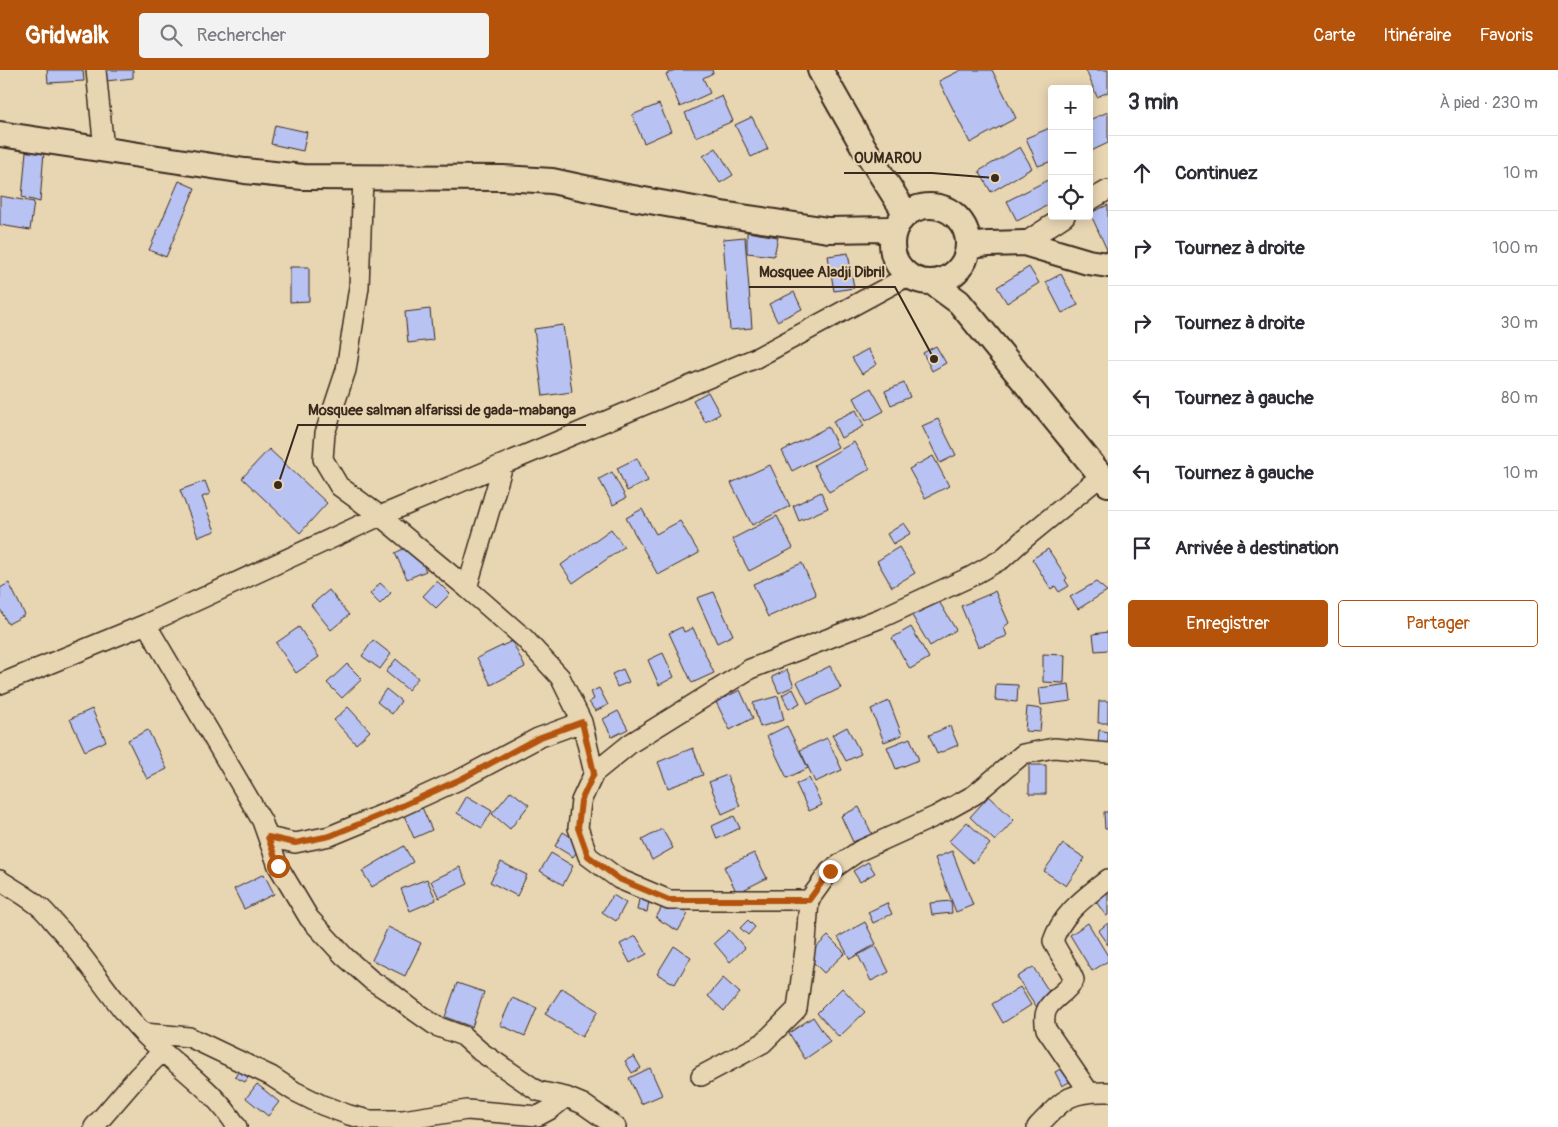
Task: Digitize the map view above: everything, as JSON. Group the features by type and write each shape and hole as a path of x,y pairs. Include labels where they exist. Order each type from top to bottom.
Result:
{"street":[{"path":"96,70 104,150"},
{"path":"0,134 245,171 303,177 503,178 552,181 722,214 828,230 888,229 900,223 916,208 926,206 937,207 948,210 956,217 963,226 967,236 966,257 961,267 953,275 933,283 922,282 903,272 897,263 893,253 892,242 900,223 863,146 820,70"},
{"path":"363,178 359,287 346,370 325,433 323,459 339,486 380,516 467,588 524,638 560,677 582,722 594,773"},
{"path":"1093,199 1108,190"},
{"path":"1024,243 1058,220"},
{"path":"968,246 1024,243 1088,262 1108,265"},
{"path":"0,684 146,624 380,516 756,358 899,281 903,272"},
{"path":"809,900 669,900 619,879 588,856 578,828 581,801 594,773 631,743 750,669 881,618 970,577 1002,559 1023,540 1104,480 959,302 933,283"},
{"path":"467,588 503,465"},
{"path":"146,624 262,821 278,866 308,918 344,956 371,980 394,994 436,1026 463,1036 481,1052 538,1091 566,1097 582,1104 616,1127"},
{"path":"268,837 295,843 330,836 463,778 538,738 582,722"},
{"path":"701,1076 763,1043 797,1008 806,942 809,900 830,871 859,851 936,816 974,795 1023,754 1054,748 1108,753"},
{"path":"1099,1092 1046,1029 1043,1018 1047,1007 1074,980 1070,970 1058,954 1053,941 1058,928 1070,911 1108,878"},
{"path":"0,880 41,908 100,978 125,1014 143,1033 214,1097 228,1112 236,1127"},
{"path":"143,1033 189,1037 271,1076 294,1092 322,1105 369,1120 403,1120 467,1110 538,1116 551,1109 566,1097"},
{"path":"94,1127 138,1076 164,1051"},
{"path":"1037,1127 1067,1098 1078,1094 1099,1092"}],"building":[{"path":"47,70 83,70 84,81 48,83"},
{"path":"105,70 133,70 133,78 106,81"},
{"path":"675,70 712,70 713,73 703,78 710,93 680,107 666,74"},
{"path":"961,70 992,70 1016,118 970,143 939,81"},
{"path":"1086,70 1108,70 1108,92 1097,97"},
{"path":"722,96 733,121 696,137 685,113"},
{"path":"659,104 671,131 644,143 632,115"},
{"path":"1108,112 1108,143 1093,150 1093,130 1093,118"},
{"path":"752,117 768,149 751,157 735,125"},
{"path":"275,125 307,132 303,151 271,144"},
{"path":"1048,129 1048,162 1038,166 1026,138"},
{"path":"1020,147 1032,168 991,192 979,171"},
{"path":"716,148 733,175 720,183 703,156"},
{"path":"26,151 44,152 40,202 22,197"},
{"path":"1048,180 1048,205 1017,221 1007,201"},
{"path":"179,181 195,188 166,257 149,250"},
{"path":"0,196 34,202 30,230 0,225"},
{"path":"1108,205 1108,252 1093,220 1093,212"},
{"path":"747,232 778,237 774,256 747,253"},
{"path":"745,237 752,328 730,330 723,239"},
{"path":"848,253 854,288 834,291 828,256"},
{"path":"290,267 309,267 309,301 290,302"},
{"path":"1029,267 1039,283 1007,303 997,287"},
{"path":"1061,274 1078,305 1062,313 1046,282"},
{"path":"794,292 802,309 777,321 769,304"},
{"path":"430,309 433,340 408,343 405,312"},
{"path":"563,325 572,392 543,396 534,329"},
{"path":"936,346 946,363 932,371 923,353"},
{"path":"868,349 877,364 862,374 852,358"},
{"path":"904,383 910,397 891,405 885,391"},
{"path":"871,388 884,411 866,421 854,398"},
{"path":"708,392 720,414 705,422 693,400"},
{"path":"856,410 864,426 841,438 833,421"},
{"path":"938,419 956,455 940,463 922,426"},
{"path":"828,427 838,447 792,471 782,451"},
{"path":"854,442 870,469 829,492 814,465"},
{"path":"269,449 327,503 300,533 242,478"},
{"path":"933,456 949,486 925,498 909,469"},
{"path":"637,458 648,481 627,491 617,468"},
{"path":"770,465 790,506 752,525 731,483"},
{"path":"612,472 626,498 613,505 599,479"},
{"path":"205,481 210,494 202,497 215,531 198,537 180,490"},
{"path":"821,492 828,508 799,521 793,506"},
{"path":"642,509 656,534 680,521 699,553 658,575 626,518"},
{"path":"777,516 793,548 749,571 732,539"},
{"path":"904,523 911,533 893,544 887,534"},
{"path":"611,529 624,547 573,583 561,565"},
{"path":"413,544 426,571 407,579 395,553"},
{"path":"899,547 915,573 892,587 877,561"},
{"path":"1048,549 1067,578 1065,580 1069,586 1059,592 1055,586 1051,589 1032,559"},
{"path":"802,563 816,595 768,617 753,584"},
{"path":"437,581 450,594 436,608 423,596"},
{"path":"1096,582 1107,591 1078,609 1070,597"},
{"path":"9,583 25,615 8,624 0,609 0,588"},
{"path":"380,583 391,593 380,604 370,594"},
{"path":"329,590 349,615 331,630 311,605"},
{"path":"995,591 1009,623 1004,627 1007,636 978,647 961,606"},
{"path":"714,592 733,635 717,643 697,598"},
{"path":"937,598 956,630 930,646 911,614"},
{"path":"299,627 319,657 296,673 276,643"},
{"path":"682,627 684,632 693,628 714,673 692,683 669,633"},
{"path":"911,627 929,658 910,669 892,638"},
{"path":"1108,632 1108,650 1095,651 1093,634"},
{"path":"373,640 391,654 380,669 362,656"},
{"path":"512,641 525,667 491,685 477,658"},
{"path":"663,653 674,677 659,685 648,660"},
{"path":"1043,654 1065,655 1064,683 1043,682"},
{"path":"396,659 418,678 408,690 386,672"},
{"path":"347,664 362,679 342,698 327,683"},
{"path":"830,666 841,688 808,704 797,682"},
{"path":"623,669 629,682 617,687 612,674"},
{"path":"787,670 794,686 779,693 772,677"},
{"path":"996,684 1018,685 1017,702 995,700"},
{"path":"1069,684 1071,701 1041,705 1039,688"},
{"path":"599,688 608,705 595,711 589,702 594,699 591,692"},
{"path":"386,689 401,701 392,714 377,702"},
{"path":"793,689 800,703 789,709 782,695"},
{"path":"740,690 753,718 730,730 716,702"},
{"path":"778,696 784,720 760,727 753,703"},
{"path":"889,701 902,735 884,742 871,709"},
{"path":"1099,701 1108,701 1108,723 1098,723"},
{"path":"348,707 370,731 356,744 334,720"},
{"path":"1027,707 1042,709 1040,732 1025,731"},
{"path":"92,709 106,741 85,751 70,719"},
{"path":"618,711 628,729 612,737 603,719"},
{"path":"787,726 808,768 787,778 767,736"},
{"path":"950,726 958,745 937,754 929,735"},
{"path":"847,727 861,754 846,761 832,735"},
{"path":"148,730 167,769 147,779 128,740"},
{"path":"1099,730 1108,732 1108,744 1098,743"},
{"path":"827,738 842,770 815,782 800,750"},
{"path":"910,738 919,760 896,769 887,747"},
{"path":"693,748 703,775 668,788 658,762"},
{"path":"1029,765 1046,765 1046,794 1029,794"},
{"path":"727,775 740,806 722,814 709,782"},
{"path":"809,778 822,805 809,811 796,784"},
{"path":"511,791 529,805 510,829 492,814"},
{"path":"467,796 492,811 482,828 457,813"},
{"path":"989,796 1014,820 995,841 970,817"},
{"path":"421,805 432,830 414,838 403,813"},
{"path":"859,807 872,834 853,842 841,816"},
{"path":"1104,812 1108,812 1108,829 1105,829"},
{"path":"734,816 740,828 717,839 712,826"},
{"path":"967,822 990,844 973,863 949,841"},
{"path":"662,829 673,848 652,860 642,840"},
{"path":"563,832 582,844 573,857 555,846"},
{"path":"1063,844 1085,858 1066,886 1044,871"},
{"path":"404,846 413,862 372,887 362,871"},
{"path":"952,851 973,905 956,912 935,858"},
{"path":"551,853 573,866 563,885 540,871"},
{"path":"754,853 767,878 737,893 724,867"},
{"path":"501,862 527,875 517,896 490,882"},
{"path":"868,862 875,873 860,882 853,871"},
{"path":"460,867 468,884 439,898 431,881"},
{"path":"264,874 274,894 244,909 234,889"},
{"path":"427,879 436,900 410,911 401,889"},
{"path":"1108,891 1108,915 1106,916 1095,900"},
{"path":"613,895 626,903 616,921 602,912"},
{"path":"639,899 649,901 647,912 637,910"},
{"path":"665,901 688,914 678,931 656,918"},
{"path":"951,901 952,913 932,915 930,903"},
{"path":"887,903 892,914 873,923 868,912"},
{"path":"748,920 755,927 748,935 740,928"},
{"path":"865,922 876,944 850,959 838,937"},
{"path":"1088,923 1108,956 1108,961 1092,971 1070,935"},
{"path":"1108,923 1108,945 1098,931"},
{"path":"388,927 421,943 405,976 372,960"},
{"path":"729,930 745,948 730,962 714,943"},
{"path":"636,936 647,954 630,963 620,944"},
{"path":"828,936 845,953 824,973 807,956"},
{"path":"674,946 691,957 675,984 657,974"},
{"path":"876,946 889,972 871,981 858,955"},
{"path":"1033,967 1054,999 1038,1009 1017,977"},
{"path":"723,978 740,993 724,1011 708,996"},
{"path":"457,983 484,992 472,1027 445,1017"},
{"path":"1020,987 1031,1005 1003,1023 992,1004"},
{"path":"562,988 598,1011 582,1037 545,1014"},
{"path":"842,988 865,1012 839,1037 817,1013"},
{"path":"512,998 537,1008 525,1036 500,1025"},
{"path":"813,1017 830,1042 805,1059 789,1033"},
{"path":"634,1056 641,1068 632,1073 625,1061"},
{"path":"1066,1066 1073,1080 1062,1086 1055,1072"},
{"path":"650,1068 662,1095 641,1104 629,1078"},
{"path":"240,1069 250,1075 245,1082 235,1077"},
{"path":"257,1084 279,1102 268,1116 246,1098"}],"place":[{"name":"OUMAROU","path":"995,178"},
{"name":"Mosquee Aladji Dibril","path":"934,359"},
{"name":"Mosquee salman alfarissi de gada-mabanga","path":"278,485"}],"route":[{"path":"278,866 268,837 295,843 330,836 463,778 538,738 582,722 594,773 581,801 578,828 588,856 619,879 669,900 809,900 830,871"}]}
